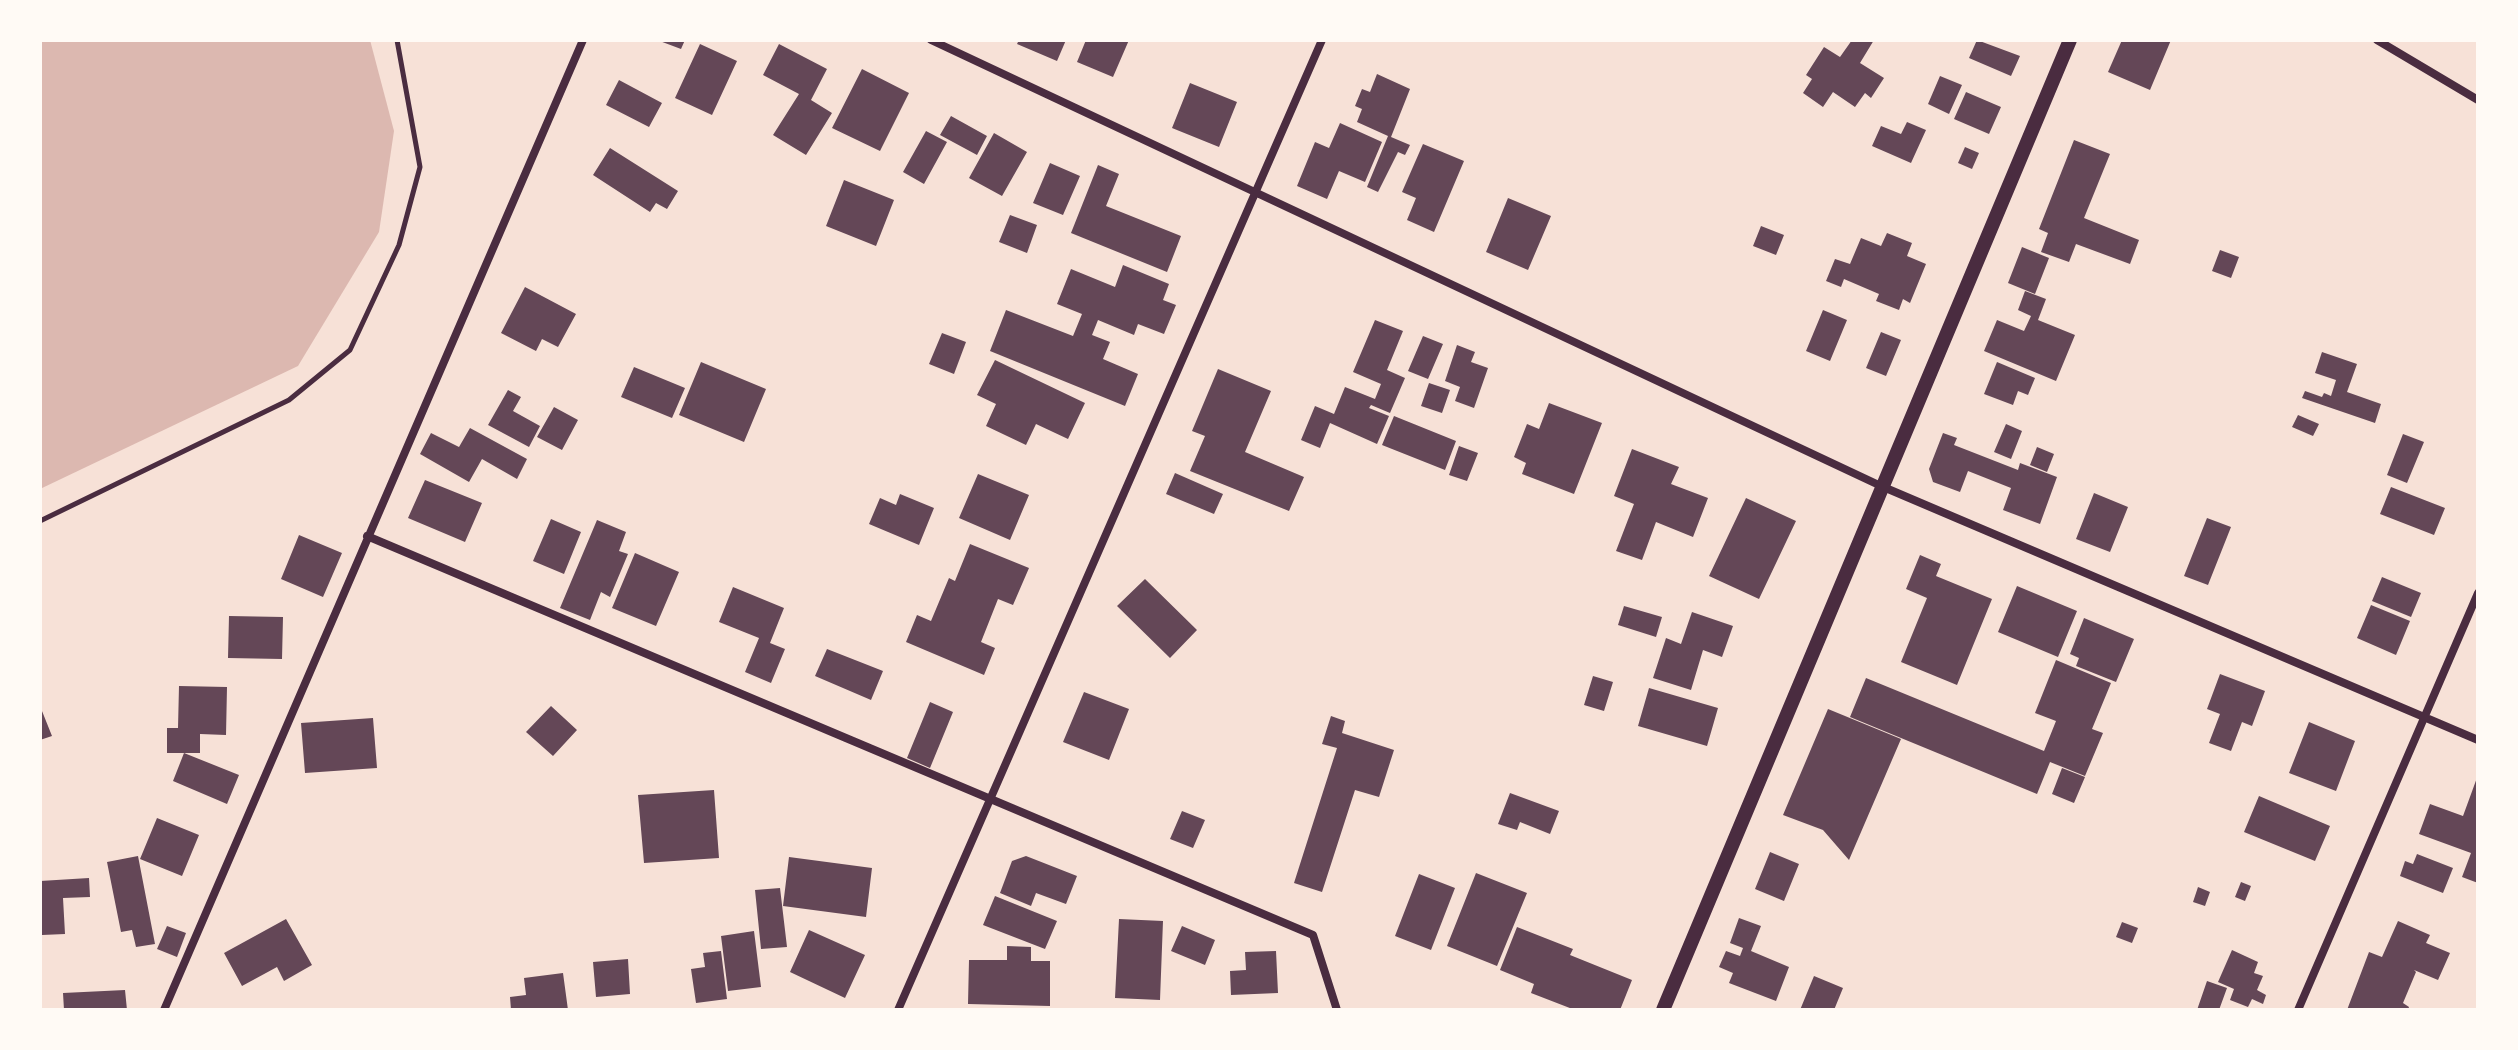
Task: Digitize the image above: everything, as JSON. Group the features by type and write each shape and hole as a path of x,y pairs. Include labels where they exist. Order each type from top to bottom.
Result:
{"street":[{"path":"164,1010 583,40"},
{"path":"931,40 1881,486 2478,740"},
{"path":"898,1010 1322,40"},
{"path":"1663,1010 2070,40"},
{"path":"2377,40 2478,100"},
{"path":"367,536 1313,935 1337,1010"},
{"path":"2298,1010 2478,593"}],"path":[{"path":"40,521 289,400 350,350 399,245 420,167 397,40"}],"shaded area":[{"path":"40,40 370,40 394,131 379,232 298,366 40,489"}],"building":[{"path":"657,40 685,40 681,49"},
{"path":"1019,40 1066,40 1057,61 1017,44"},
{"path":"1086,40 1129,40 1113,77 1077,62"},
{"path":"1852,40 1874,40 1860,63 1884,78 1871,98 1865,93 1855,107 1833,92 1823,107 1803,93 1812,79 1806,75 1824,47 1840,57"},
{"path":"1977,40 2020,56 2011,76 1969,58"},
{"path":"2122,40 2171,40 2150,90 2108,72"},
{"path":"700,44 737,61 712,115 675,98"},
{"path":"779,44 827,69 811,100 832,113 806,155 773,135 799,94 763,75"},
{"path":"862,69 909,93 880,151 832,128"},
{"path":"1377,74 1410,89 1391,137 1410,145 1405,155 1398,152 1378,192 1367,187 1388,136 1357,122 1362,109 1355,106 1362,89 1370,92"},
{"path":"1940,76 1962,85 1949,114 1928,104"},
{"path":"619,80 662,103 649,127 606,105"},
{"path":"1190,83 1237,102 1219,147 1172,128"},
{"path":"1966,92 2001,107 1989,134 1954,119"},
{"path":"951,116 987,136 977,155 940,135"},
{"path":"1907,122 1926,130 1911,163 1872,146 1881,126 1901,134"},
{"path":"1340,123 1382,142 1365,182 1339,171 1327,199 1297,186 1315,142 1329,148"},
{"path":"926,131 947,142 924,184 903,172"},
{"path":"994,133 1027,152 1002,196 969,178"},
{"path":"2074,140 2110,154 2084,218 2139,240 2130,264 2076,244 2069,262 2041,252 2048,233 2039,229"},
{"path":"1423,144 1464,161 1434,232 1407,220 1416,198 1402,192"},
{"path":"1965,147 1979,153 1972,169 1958,163"},
{"path":"610,148 678,191 667,209 656,203 650,212 593,175"},
{"path":"1050,163 1080,176 1063,215 1033,203"},
{"path":"1098,165 1119,174 1106,206 1181,236 1167,272 1071,233"},
{"path":"844,180 894,200 876,246 826,226"},
{"path":"1508,198 1551,216 1528,270 1486,252"},
{"path":"1010,215 1037,225 1027,253 999,242"},
{"path":"1761,226 1784,235 1776,255 1753,246"},
{"path":"1887,233 1912,243 1907,256 1926,264 1910,303 1903,299 1899,310 1876,301 1879,294 1844,279 1841,287 1826,281 1835,259 1850,264 1861,238 1881,246"},
{"path":"2022,247 2049,258 2035,294 2008,283"},
{"path":"2220,250 2239,257 2231,278 2212,271"},
{"path":"1123,265 1169,284 1163,300 1176,305 1164,334 1138,324 1134,335 1098,320 1092,335 1110,342 1103,359 1138,374 1125,406 990,351 1006,310 1073,336 1082,314 1057,304 1071,269 1115,287"},
{"path":"525,287 576,314 558,347 542,339 536,351 501,333"},
{"path":"2025,291 2046,299 2038,320 2075,335 2056,381 1984,351 1997,320 2024,331 2031,316 2018,310"},
{"path":"1823,310 1847,320 1830,361 1806,351"},
{"path":"1375,320 1403,331 1387,370 1405,378 1390,413 1371,405 1369,408 1389,416 1377,444 1330,423 1320,448 1301,440 1315,406 1334,414 1345,387 1375,399 1381,384 1353,372"},
{"path":"1881,332 1901,340 1886,376 1866,368"},
{"path":"942,333 966,342 954,374 929,364"},
{"path":"1423,336 1443,344 1428,379 1408,371"},
{"path":"1457,345 1475,352 1471,362 1488,368 1474,408 1455,401 1460,387 1445,381"},
{"path":"2322,352 2357,364 2347,392 2381,404 2375,423 2302,398 2305,391 2322,397 2324,393 2331,396 2336,380 2315,373"},
{"path":"995,360 1085,403 1068,439 1036,424 1026,445 986,426 996,404 977,395"},
{"path":"701,362 766,389 744,442 679,415"},
{"path":"1997,362 2035,378 2028,395 2018,391 2013,405 1984,394"},
{"path":"634,367 685,388 672,418 621,397"},
{"path":"1218,369 1271,391 1245,452 1304,477 1289,511 1190,471 1205,436 1192,431"},
{"path":"1429,383 1450,390 1442,413 1421,406"},
{"path":"508,390 521,397 513,411 540,426 529,447 488,425"},
{"path":"1549,403 1602,423 1574,494 1522,474 1526,463 1514,457 1527,424 1539,429"},
{"path":"554,407 578,420 562,450 537,437"},
{"path":"2298,415 2319,424 2313,436 2292,427"},
{"path":"1394,416 1456,441 1445,470 1382,445"},
{"path":"2006,424 2022,431 2011,459 1994,452"},
{"path":"470,428 527,459 517,479 482,459 469,482 420,454 431,433 459,447"},
{"path":"1943,433 1957,438 1954,445 2018,470 2020,463 2057,477 2040,524 2003,510 2011,488 1968,471 1960,492 1933,482 1929,469"},
{"path":"2403,434 2424,442 2407,483 2387,475"},
{"path":"1459,446 1478,453 1467,481 1449,475"},
{"path":"2037,447 2054,454 2047,472 2030,465"},
{"path":"1632,449 1679,467 1671,484 1708,498 1693,537 1656,522 1642,560 1616,551 1634,504 1614,496"},
{"path":"1175,473 1223,494 1214,514 1166,494"},
{"path":"978,474 1029,495 1010,540 959,518"},
{"path":"425,480 482,503 465,542 408,518"},
{"path":"2391,487 2445,508 2434,535 2380,514"},
{"path":"2094,493 2128,507 2110,552 2076,539"},
{"path":"900,494 934,508 919,545 869,524 880,498 896,505"},
{"path":"1746,498 1796,521 1759,599 1709,576"},
{"path":"2207,518 2231,527 2208,585 2184,576"},
{"path":"551,519 581,532 564,574 533,561"},
{"path":"597,520 626,532 619,551 628,554 610,597 601,592 590,620 560,608"},
{"path":"299,535 342,553 323,597 281,579"},
{"path":"970,544 1029,568 1013,605 998,599 981,642 995,648 984,675 906,642 917,615 931,621 949,578 955,581"},
{"path":"635,553 679,572 656,626 612,608"},
{"path":"1920,555 1941,564 1936,576 1992,599 1957,685 1901,662 1927,598 1906,589"},
{"path":"2382,577 2421,593 2411,617 2372,601"},
{"path":"1145,579 1197,630 1170,658 1117,606"},
{"path":"2017,586 2077,611 2058,657 1998,632"},
{"path":"733,587 784,608 770,643 785,649 771,683 745,672 759,638 719,622"},
{"path":"2371,605 2410,621 2396,655 2357,638"},
{"path":"1624,606 1662,617 1656,637 1618,625"},
{"path":"1692,612 1733,626 1722,657 1703,650 1691,690 1653,678 1666,638 1681,644"},
{"path":"229,616 283,617 282,659 228,658"},
{"path":"2084,618 2134,639 2116,682 2076,666 2079,658 2070,654"},
{"path":"827,649 883,671 871,700 815,676"},
{"path":"2056,660 2111,683 2092,729 2103,733 2085,776 2050,762 2037,794 1850,717 1866,678 2044,751 2056,721 2035,713"},
{"path":"2220,674 2265,691 2252,726 2242,722 2231,751 2209,743 2220,714 2207,709"},
{"path":"1593,676 1613,682 1604,711 1584,705"},
{"path":"179,686 227,687 226,735 200,734 200,753 167,753 167,728 178,728"},
{"path":"1649,688 1718,708 1707,746 1638,726"},
{"path":"1084,692 1129,709 1109,760 1063,742"},
{"path":"930,702 953,712 930,768 907,758"},
{"path":"40,706 52,736 40,740"},
{"path":"551,706 577,730 553,756 526,732"},
{"path":"1828,709 1901,739 1849,860 1823,830 1783,815"},
{"path":"1331,716 1345,721 1342,733 1394,750 1379,797 1355,790 1322,892 1294,883 1337,748 1322,744"},
{"path":"373,718 377,768 305,773 301,723"},
{"path":"2309,722 2355,741 2336,791 2289,773"},
{"path":"184,753 239,775 227,804 173,781"},
{"path":"2062,768 2085,777 2074,803 2052,794"},
{"path":"2478,775 2478,883 2462,877 2471,853 2419,834 2430,804 2463,816"},
{"path":"714,790 719,858 644,863 638,795"},
{"path":"1510,793 1559,811 1550,834 1520,822 1517,830 1498,824"},
{"path":"2259,796 2330,826 2315,861 2244,832"},
{"path":"1182,811 1205,820 1193,848 1170,839"},
{"path":"157,818 199,835 182,876 140,859"},
{"path":"1770,852 1799,864 1784,901 1755,889"},
{"path":"2417,854 2453,868 2443,893 2400,876 2405,861 2413,864"},
{"path":"138,856 155,944 136,947 132,930 121,932 107,862"},
{"path":"1026,856 1077,876 1066,904 1036,893 1031,906 1000,893 1012,861"},
{"path":"789,857 872,868 866,917 783,906"},
{"path":"1476,873 1527,893 1497,966 1447,946"},
{"path":"1419,874 1455,888 1431,950 1395,936"},
{"path":"89,878 90,897 63,898 65,934 42,935 40,881"},
{"path":"2241,882 2251,886 2245,901 2235,897"},
{"path":"2198,887 2210,892 2205,906 2193,902"},
{"path":"780,888 787,947 761,949 755,890"},
{"path":"995,896 1057,921 1045,949 983,925"},
{"path":"1739,918 1761,926 1751,951 1789,967 1776,1001 1729,983 1733,973 1719,967 1726,951 1740,956 1743,948 1730,943"},
{"path":"286,919 312,965 284,981 277,967 242,986 224,953"},
{"path":"1119,919 1163,921 1160,1000 1115,998"},
{"path":"2398,921 2430,935 2426,943 2450,953 2438,980 2414,970 2416,972 2403,1003 2409,1007 2408,1010 2347,1010 2369,952 2382,957"},
{"path":"2122,922 2138,928 2132,943 2116,937"},
{"path":"167,926 186,933 177,957 157,949"},
{"path":"1182,926 1215,940 1205,965 1171,951"},
{"path":"1517,927 1573,949 1570,955 1632,980 1620,1010 1575,1010 1531,993 1534,984 1500,970"},
{"path":"809,930 865,955 845,998 790,972"},
{"path":"754,931 761,987 728,991 721,936"},
{"path":"1007,946 1031,947 1031,961 1050,961 1050,1006 968,1004 969,960 1007,960"},
{"path":"2232,950 2258,962 2254,973 2263,976 2257,990 2266,995 2263,1004 2252,999 2248,1007 2230,1000 2234,989 2218,982"},
{"path":"721,951 727,999 696,1003 691,969 705,967 703,953"},
{"path":"1276,951 1278,993 1231,995 1230,971 1246,970 1245,952"},
{"path":"628,959 630,994 596,997 593,962"},
{"path":"563,973 568,1010 511,1010 510,997 526,995 524,978"},
{"path":"1814,976 1843,988 1834,1010 1800,1010"},
{"path":"2207,981 2227,988 2219,1010 2197,1010"},
{"path":"125,990 127,1010 64,1010 63,993"}]}
